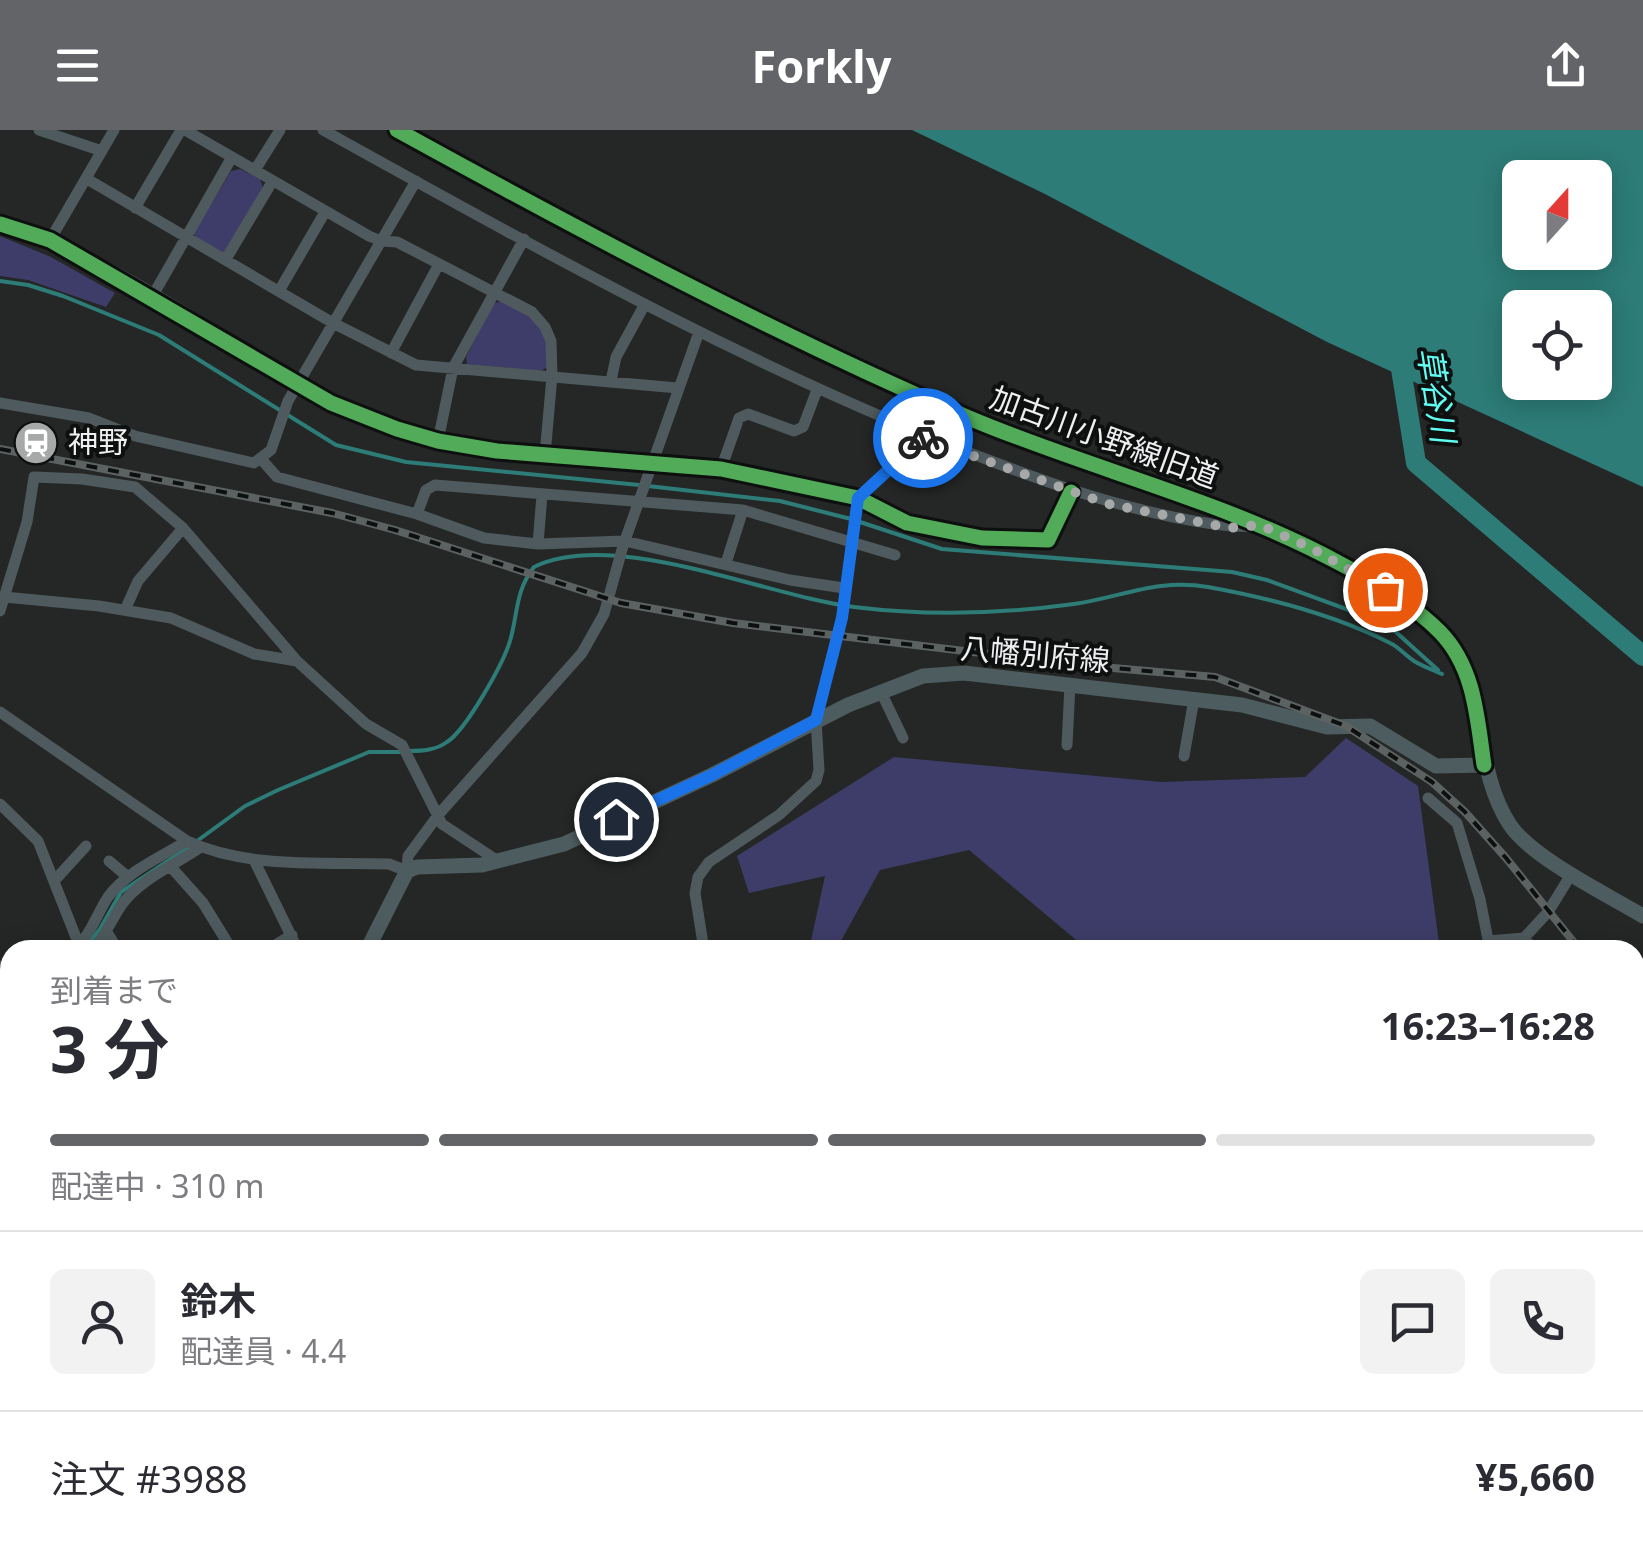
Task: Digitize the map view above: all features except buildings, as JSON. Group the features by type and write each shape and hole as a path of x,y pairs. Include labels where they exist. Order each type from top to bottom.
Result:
{"street":[{"path":"39,130 102,150"},
{"path":"50,240 114,130"},
{"path":"136,208 183,130 381,242 397,242 532,312 551,340 552,376 544,455"},
{"path":"255,170 280,130"},
{"path":"323,130 644,304 817,390 924,436 1108,504 1229,528 1260,525"},
{"name":"加古川小野線旧道","path":"396,130 614,250 858,369 1008,435 1260,525 1365,577 1406,603 1458,653 1473,696 1484,765"},
{"path":"152,297 232,157"},
{"path":"87,179 333,324 416,365 678,388"},
{"path":"0,402 89,418 134,436 193,450 254,462 262,460 271,450 288,401 416,181"},
{"path":"226,260 272,182"},
{"path":"279,292 326,212"},
{"path":"0,224 50,240 348,409 438,441 544,455 721,470 857,502 906,523 982,538 1048,540 1071,492"},
{"path":"438,441 453,368 524,239"},
{"path":"391,352 439,264"},
{"path":"611,381 616,357 644,304"},
{"path":"372,940 407,872 408,856 439,814 582,652 604,614 624,543 699,332"},
{"path":"721,470 738,418 748,414 794,431 803,427 817,390"},
{"path":"703,940 696,892 698,876 717,855 779,816 810,790 819,770 816,720 842,618 857,502 924,436"},
{"path":"262,460 277,476 417,514 484,538 538,544 624,543 844,588"},
{"path":"0,611 27,522 34,477 135,487 184,528 297,661 366,724 402,745 442,824 498,860"},
{"path":"417,514 426,490 435,485 743,510 895,554"},
{"path":"538,544 542,495"},
{"path":"726,563 743,510"},
{"path":"125,610 138,580 184,528"},
{"path":"4,597 125,610 185,622 254,654 297,661"},
{"name":"八幡別府線","path":"407,872 417,867 482,865 564,844 712,775 816,720 923,676 964,673 1194,699 1272,711 1327,727 1370,726 1436,766 1484,765"},
{"path":"1066,745 1070,685"},
{"path":"881,692 904,738"},
{"path":"1184,756 1194,699"},
{"path":"0,712 187,840 218,855 254,860 389,864 407,872"},
{"path":"1484,765 1512,829 1538,852 1643,916"},
{"path":"1428,798 1457,823 1488,940"},
{"path":"0,804 38,841 80,940"},
{"path":"87,940 109,896 128,877 187,840"},
{"path":"55,880 86,846"},
{"path":"96,940 108,934 118,912 134,892 201,847"},
{"path":"254,860 294,940"},
{"path":"109,861 128,877"},
{"path":"172,867 203,903 226,940"},
{"path":"1514,940 1524,938 1548,912 1572,874"},
{"path":"108,934 112,940"},
{"path":"284,940 292,935"}],"shaded area":[{"path":"240,169 260,179 264,191 227,254 196,242 194,233 231,171"},
{"path":"0,236 51,257 115,293 106,307 28,280 0,276"},
{"path":"503,300 531,319 543,333 549,366 541,371 467,364 466,357 493,304"},
{"path":"1346,738 1418,786 1439,940 1076,940 969,850 880,870 842,940 811,940 825,876 749,893 737,856 894,757 1161,782 1305,777"}],"water":[{"path":"912,130 1643,130 1643,487 1327,342 1043,193"}],"waterway":[{"path":"0,281 63,296 159,335 336,445 406,462 639,485"},
{"name":"草谷川","path":"1398,350 1416,463 1643,656"},
{"path":"648,486 780,501 851,519"},
{"path":"860,522 942,549 1232,572 1267,580 1387,624 1438,670"},
{"path":"409,751 443,745 464,724 506,651 528,576 534,567 567,557 606,555 648,560 818,601 909,612 1019,610 1074,604 1156,587 1208,587 1278,602 1347,624 1442,674"},
{"path":"197,841 245,806 278,790 369,752 400,752"},
{"path":"91,940 121,892 189,847"}],"railway":[{"path":"0,449 332,513 621,603 733,623 1079,665 1215,677 1346,726 1432,782 1506,858 1572,940"}],"cycle path":[{"path":"397,130 679,281 823,352 1015,437 1204,503 1296,541 1367,578 1418,612 1452,646 1472,694 1484,765"},
{"path":"0,224 50,240 331,403 438,441 497,451 721,469 858,498 907,523 982,538 1048,540 1071,492"}],"way so far":[{"path":"923,438 1108,504 1229,528 1260,525 1311,548 1385,590"}],"place":[{"name":"神野","path":"36,443"}],"route":[{"path":"616,819 712,775 816,720 842,618 858,498 923,438"}]}
